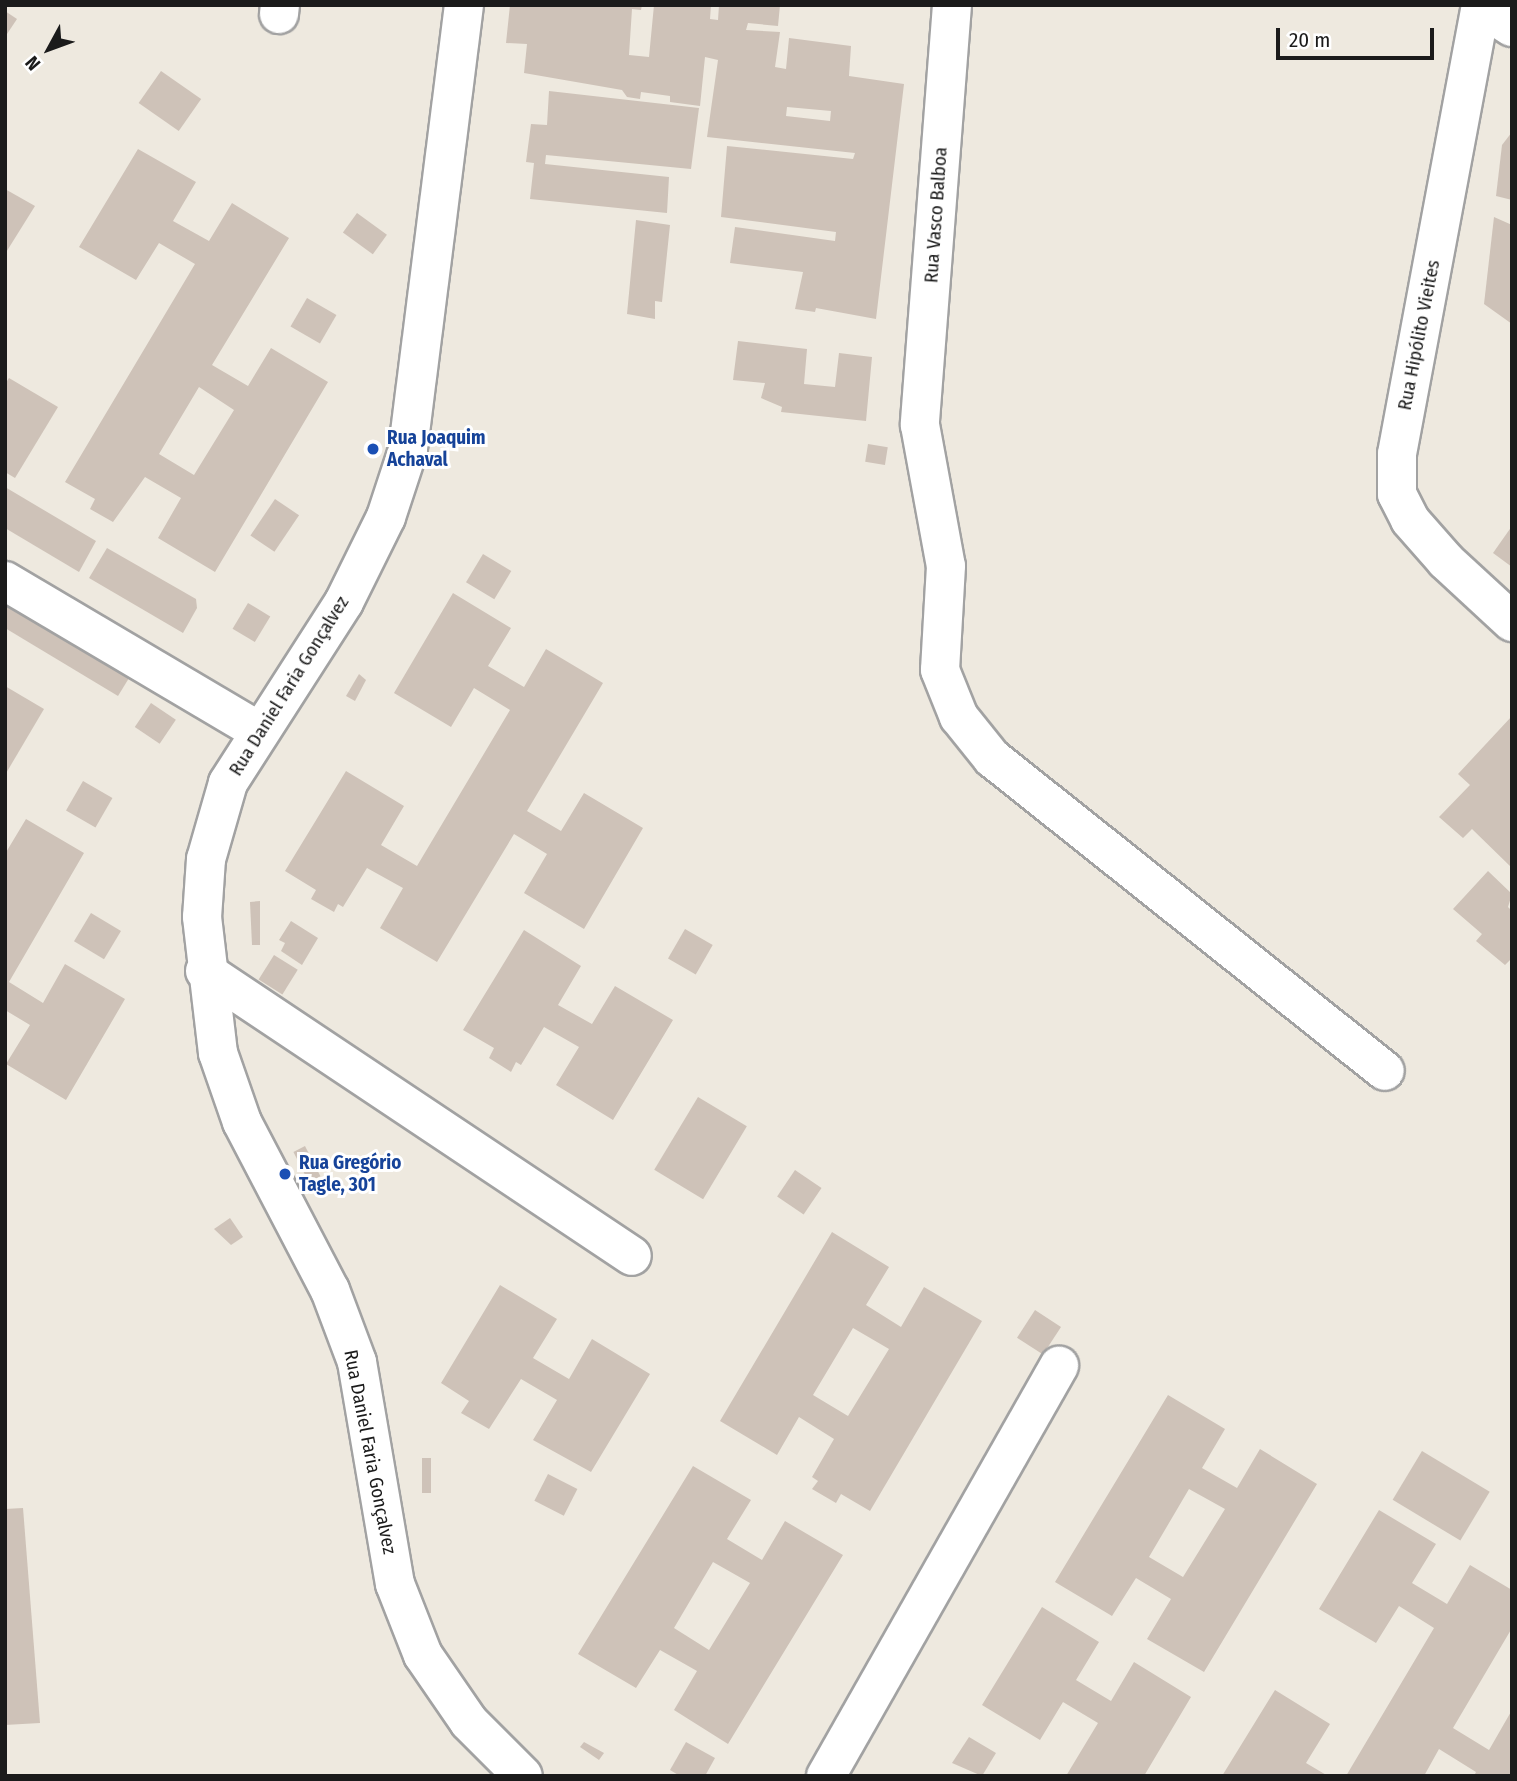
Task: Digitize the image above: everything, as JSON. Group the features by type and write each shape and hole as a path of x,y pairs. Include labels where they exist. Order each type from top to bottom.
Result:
{"street":[{"name":"Rua Daniel Faria Gonçalvez","path":"464,5 453,120 408,450 386,517 344,602 259,730 228,783 206,859 202,917 205,971 218,1053 242,1122 330,1290 357,1362 395,1584 423,1655 469,1723 523,1776"},
{"name":"Rua Vasco Balboa","path":"952,5 920,425 946,566 940,670 959,717 992,758 1042,802 1385,1071"},
{"name":"Rua Hipólito Vieites","path":"1491,13 1397,454 1397,494 1410,520 1446,561 1512,622"},
{"path":"5,581 259,730"},
{"path":"205,971 632,1256"},
{"path":"826,1776 1059,1366"}],"building":[{"path":"510,5 642,5 641,10 632,9 629,55 649,57 654,5 711,5 710,19 718,20 719,5 780,5 778,26 748,23 746,30 780,32 775,67 786,69 789,38 851,46 849,76 904,84 876,319 816,308 815,312 795,309 803,272 730,263 735,227 835,241 836,232 721,217 727,146 853,159 855,153 707,137 718,60 705,57 700,106 670,102 670,96 641,92 640,99 627,97 622,90 524,73 527,44 506,43","holes":["787,107 831,111 830,121 786,116"]},
{"path":"5,11 17,19 5,37"},
{"path":"161,71 201,99 179,131 139,103"},
{"path":"549,91 699,108 691,169 546,155 545,164 669,177 667,213 530,199 534,163 526,162 531,124 547,125"},
{"path":"1512,132 1512,200 1496,196 1502,145"},
{"path":"138,149 196,182 173,221 209,241 232,203 289,238 212,365 248,386 271,348 328,382 215,572 158,538 181,498 145,477 113,522 90,509 95,499 65,482 195,264 159,243 136,280 79,247","holes":["199,387 234,410 194,475 159,454"]},
{"path":"5,189 35,206 5,254"},
{"path":"357,213 387,235 373,254 343,232"},
{"path":"1494,217 1512,225 1512,324 1484,304"},
{"path":"636,220 670,225 662,302 655,301 655,319 627,314"},
{"path":"307,298 336,315 320,344 290,327"},
{"path":"738,341 807,349 804,384 835,387 839,353 872,357 866,421 781,412 782,407 761,398 765,383 733,380"},
{"path":"9,378 58,407 15,478 5,472 5,384"},
{"path":"868,444 888,447 885,465 865,462"},
{"path":"5,487 96,541 79,572 5,528"},
{"path":"275,499 299,515 274,552 250,535"},
{"path":"1512,526 1512,567 1493,553"},
{"path":"107,548 196,599 197,608 183,633 89,578"},
{"path":"483,554 511,571 494,599 466,582"},
{"path":"5,586 137,665 118,696 5,628"},
{"path":"453,593 511,628 488,666 524,687 546,649 603,683 527,811 561,831 584,793 643,828 584,929 524,893 547,854 514,834 437,962 380,928 403,888 367,868 343,907 338,904 334,912 311,899 316,890 285,871 346,771 404,806 381,845 417,866 510,710 474,688 451,727 394,693"},
{"path":"248,603 270,616 255,642 233,629"},
{"path":"359,674 366,680 355,701 346,696"},
{"path":"5,686 44,709 5,775"},
{"path":"151,703 176,720 160,744 135,727"},
{"path":"1512,716 1512,868 1472,829 1463,838 1439,817 1470,785 1458,774"},
{"path":"83,781 112,798 95,827 66,810"},
{"path":"26,819 84,853 9,982 43,1003 65,964 125,999 66,1100 6,1064 30,1025 5,1010 5,854"},
{"path":"1488,871 1512,894 1508,907 1512,911 1512,958 1505,965 1476,941 1482,934 1453,909"},
{"path":"260,901 260,945 252,945 250,902"},
{"path":"91,913 121,931 104,959 74,941"},
{"path":"291,921 318,938 302,965 281,951 285,943 279,940"},
{"path":"685,929 713,945 696,974 668,958"},
{"path":"524,930 581,966 558,1005 592,1024 615,986 673,1020 613,1120 556,1085 579,1047 544,1027 521,1065 516,1062 511,1072 489,1058 494,1048 463,1030"},
{"path":"274,955 298,970 282,994 259,980"},
{"path":"698,1097 747,1126 703,1199 654,1170"},
{"path":"305,1146 320,1176 309,1182 293,1152"},
{"path":"795,1170 822,1188 804,1214 777,1197"},
{"path":"230,1218 243,1237 231,1245 214,1229"},
{"path":"832,1232 889,1267 866,1305 901,1327 924,1287 982,1321 870,1511 841,1494 836,1503 812,1489 818,1481 812,1477 834,1439 799,1417 777,1455 720,1421","holes":["853,1328 889,1349 848,1416 813,1395"]},
{"path":"500,1285 557,1319 533,1358 569,1379 592,1339 650,1374 591,1472 533,1440 557,1400 521,1379 489,1429 461,1413 469,1401 441,1383"},
{"path":"1035,1310 1061,1327 1043,1355 1017,1338"},
{"path":"1168,1395 1225,1429 1202,1468 1237,1488 1260,1449 1317,1484 1204,1672 1147,1639 1171,1599 1136,1578 1112,1616 1055,1582","holes":["1189,1489 1225,1509 1183,1577 1149,1557"]},
{"path":"1422,1451 1490,1492 1460,1541 1393,1500"},
{"path":"422,1458 431,1458 431,1493 422,1493"},
{"path":"693,1466 751,1500 727,1539 762,1560 785,1521 843,1555 728,1744 674,1710 697,1671 660,1650 636,1688 578,1654","holes":["713,1562 750,1583 709,1650 674,1628"]},
{"path":"548,1474 577,1489 564,1516 534,1501"},
{"path":"23,1508 40,1723 5,1725 5,1509"},
{"path":"1379,1510 1436,1544 1412,1583 1447,1604 1470,1565 1512,1590 1512,1628 1453,1728 1489,1750 1512,1710 1512,1776 1474,1776 1476,1772 1439,1749 1424,1776 1346,1776 1434,1628 1399,1606 1376,1643 1319,1609"},
{"path":"1042,1607 1099,1642 1076,1680 1111,1701 1134,1662 1191,1697 1144,1776 1066,1776 1098,1723 1063,1702 1040,1740 982,1705"},
{"path":"1275,1690 1330,1724 1306,1763 1328,1776 1222,1776"},
{"path":"969,1737 996,1753 982,1776 952,1763"},
{"path":"584,1742 604,1753 599,1760 580,1747"},
{"path":"686,1742 715,1758 705,1776 680,1776 670,1770"}],"place":[{"name":"Rua Joaquim Achaval","path":"373,449"},
{"name":"Rua Gregório Tagle, 301","path":"285,1174"}]}
